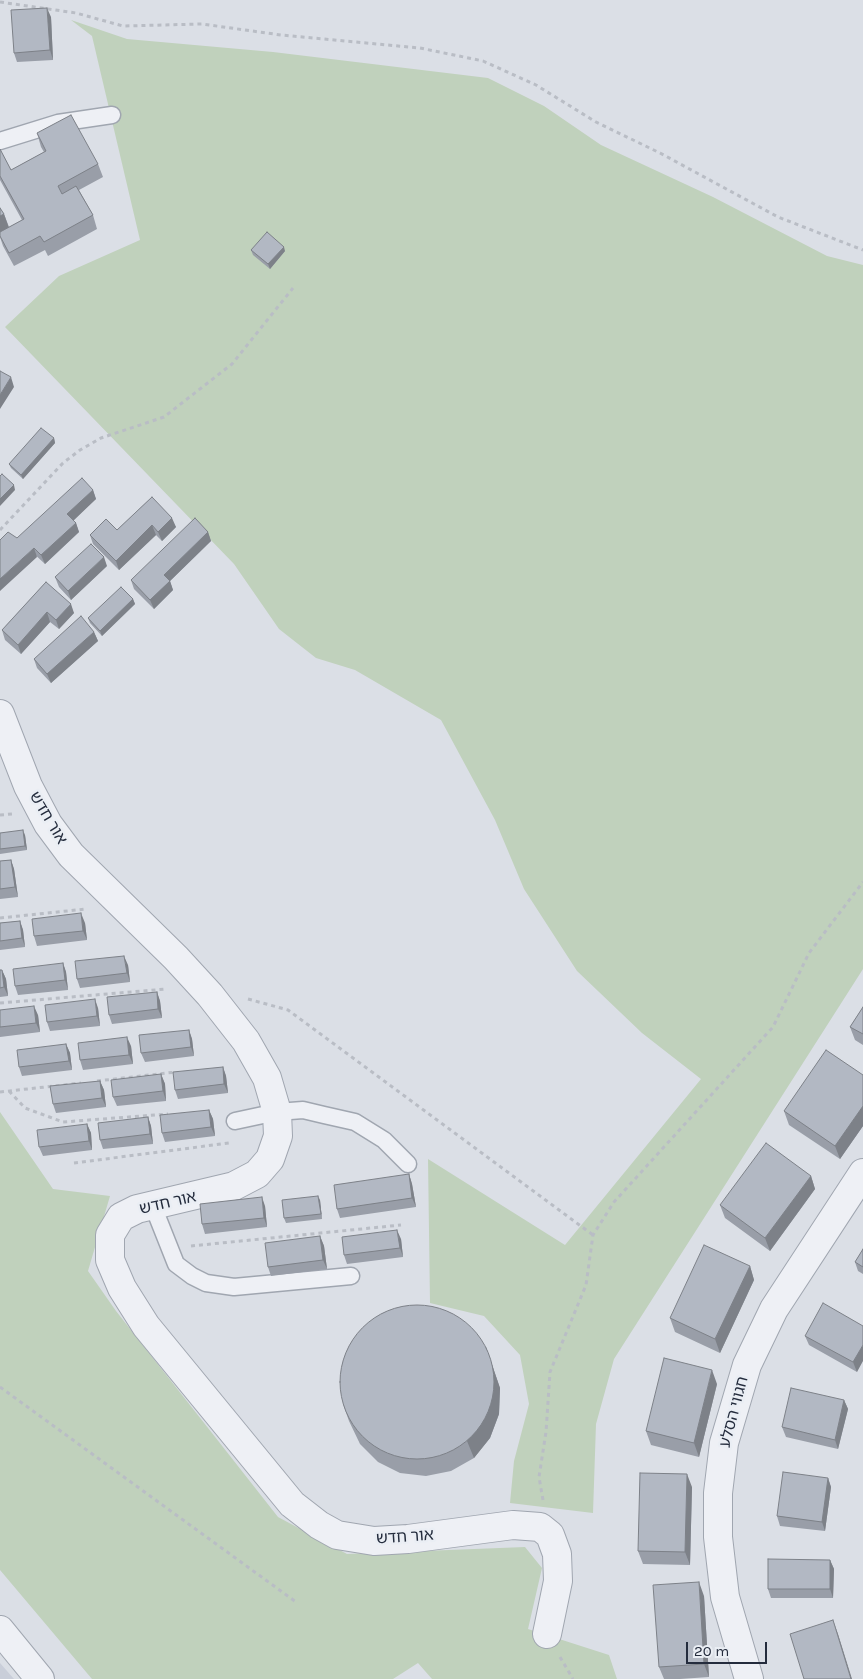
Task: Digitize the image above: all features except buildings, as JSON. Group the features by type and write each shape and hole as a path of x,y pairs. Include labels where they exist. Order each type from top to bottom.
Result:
{"street":[{"name":"אור חדש","path":"0,714 28,786 48,824 71,855 176,958 206,991 246,1041 267,1078 277,1112 278,1136 276,1144 270,1159 257,1174 234,1186 137,1209 121,1217 110,1235 110,1260 122,1288 146,1326 292,1504 319,1525 337,1535 374,1541 408,1539 513,1525 540,1527 550,1536"},
{"name":"חגווי הסלע","path":"749,1679 725,1597 718,1537 718,1493 724,1443 747,1365 774,1309 863,1174"},
{"path":"547,1634 558,1581 557,1554 550,1536"},
{"path":"0,1630 40,1679"}],"lane":[{"path":"0,141 58,122 112,115"},
{"path":"235,1121 277,1112 302,1110 355,1122 384,1140 408,1164"},
{"path":"153,1206 176,1264 192,1276 206,1282 234,1287 351,1276"}],"path":[{"path":"0,2 76,13 123,26 202,24 282,35 420,48 484,60 536,85 596,122 660,153 778,217 863,250"},
{"path":"0,530 63,463 80,450 101,438 164,417 225,370 293,288"},
{"path":"550,1536 539,1477 546,1432 550,1372 586,1285 593,1235 614,1202 696,1114 772,1027 808,953 863,882"},
{"path":"0,918 121,905"},
{"path":"0,1003 206,991 256,1000 288,1010 593,1235"},
{"path":"96,1081 182,1072"},
{"path":"0,1092 86,1082"},
{"path":"9,1091 25,1108 63,1122 170,1114"},
{"path":"74,1163 233,1142 236,1134 235,1121"},
{"path":"170,1248 402,1225"},
{"path":"0,1387 296,1602"}],"shaded area":[{"path":"0,1663 14,1679 0,1679"}],"green space":[{"path":"71,20 127,39 273,52 488,78 544,106 601,145 713,197 827,256 863,265 863,969 614,1359 596,1424 593,1513 510,1503 514,1461 529,1404 520,1355 484,1316 430,1303 428,1159 565,1245 701,1079 642,1033 577,971 524,889 495,820 441,720 355,670 316,658 279,629 234,564 5,327 59,276 140,240 92,36"},
{"path":"0,1112 53,1189 110,1196 88,1271 116,1311 278,1517 347,1554 525,1547 542,1568 528,1629 609,1655 617,1679 432,1679 418,1663 393,1679 92,1679 0,1570"}]}
